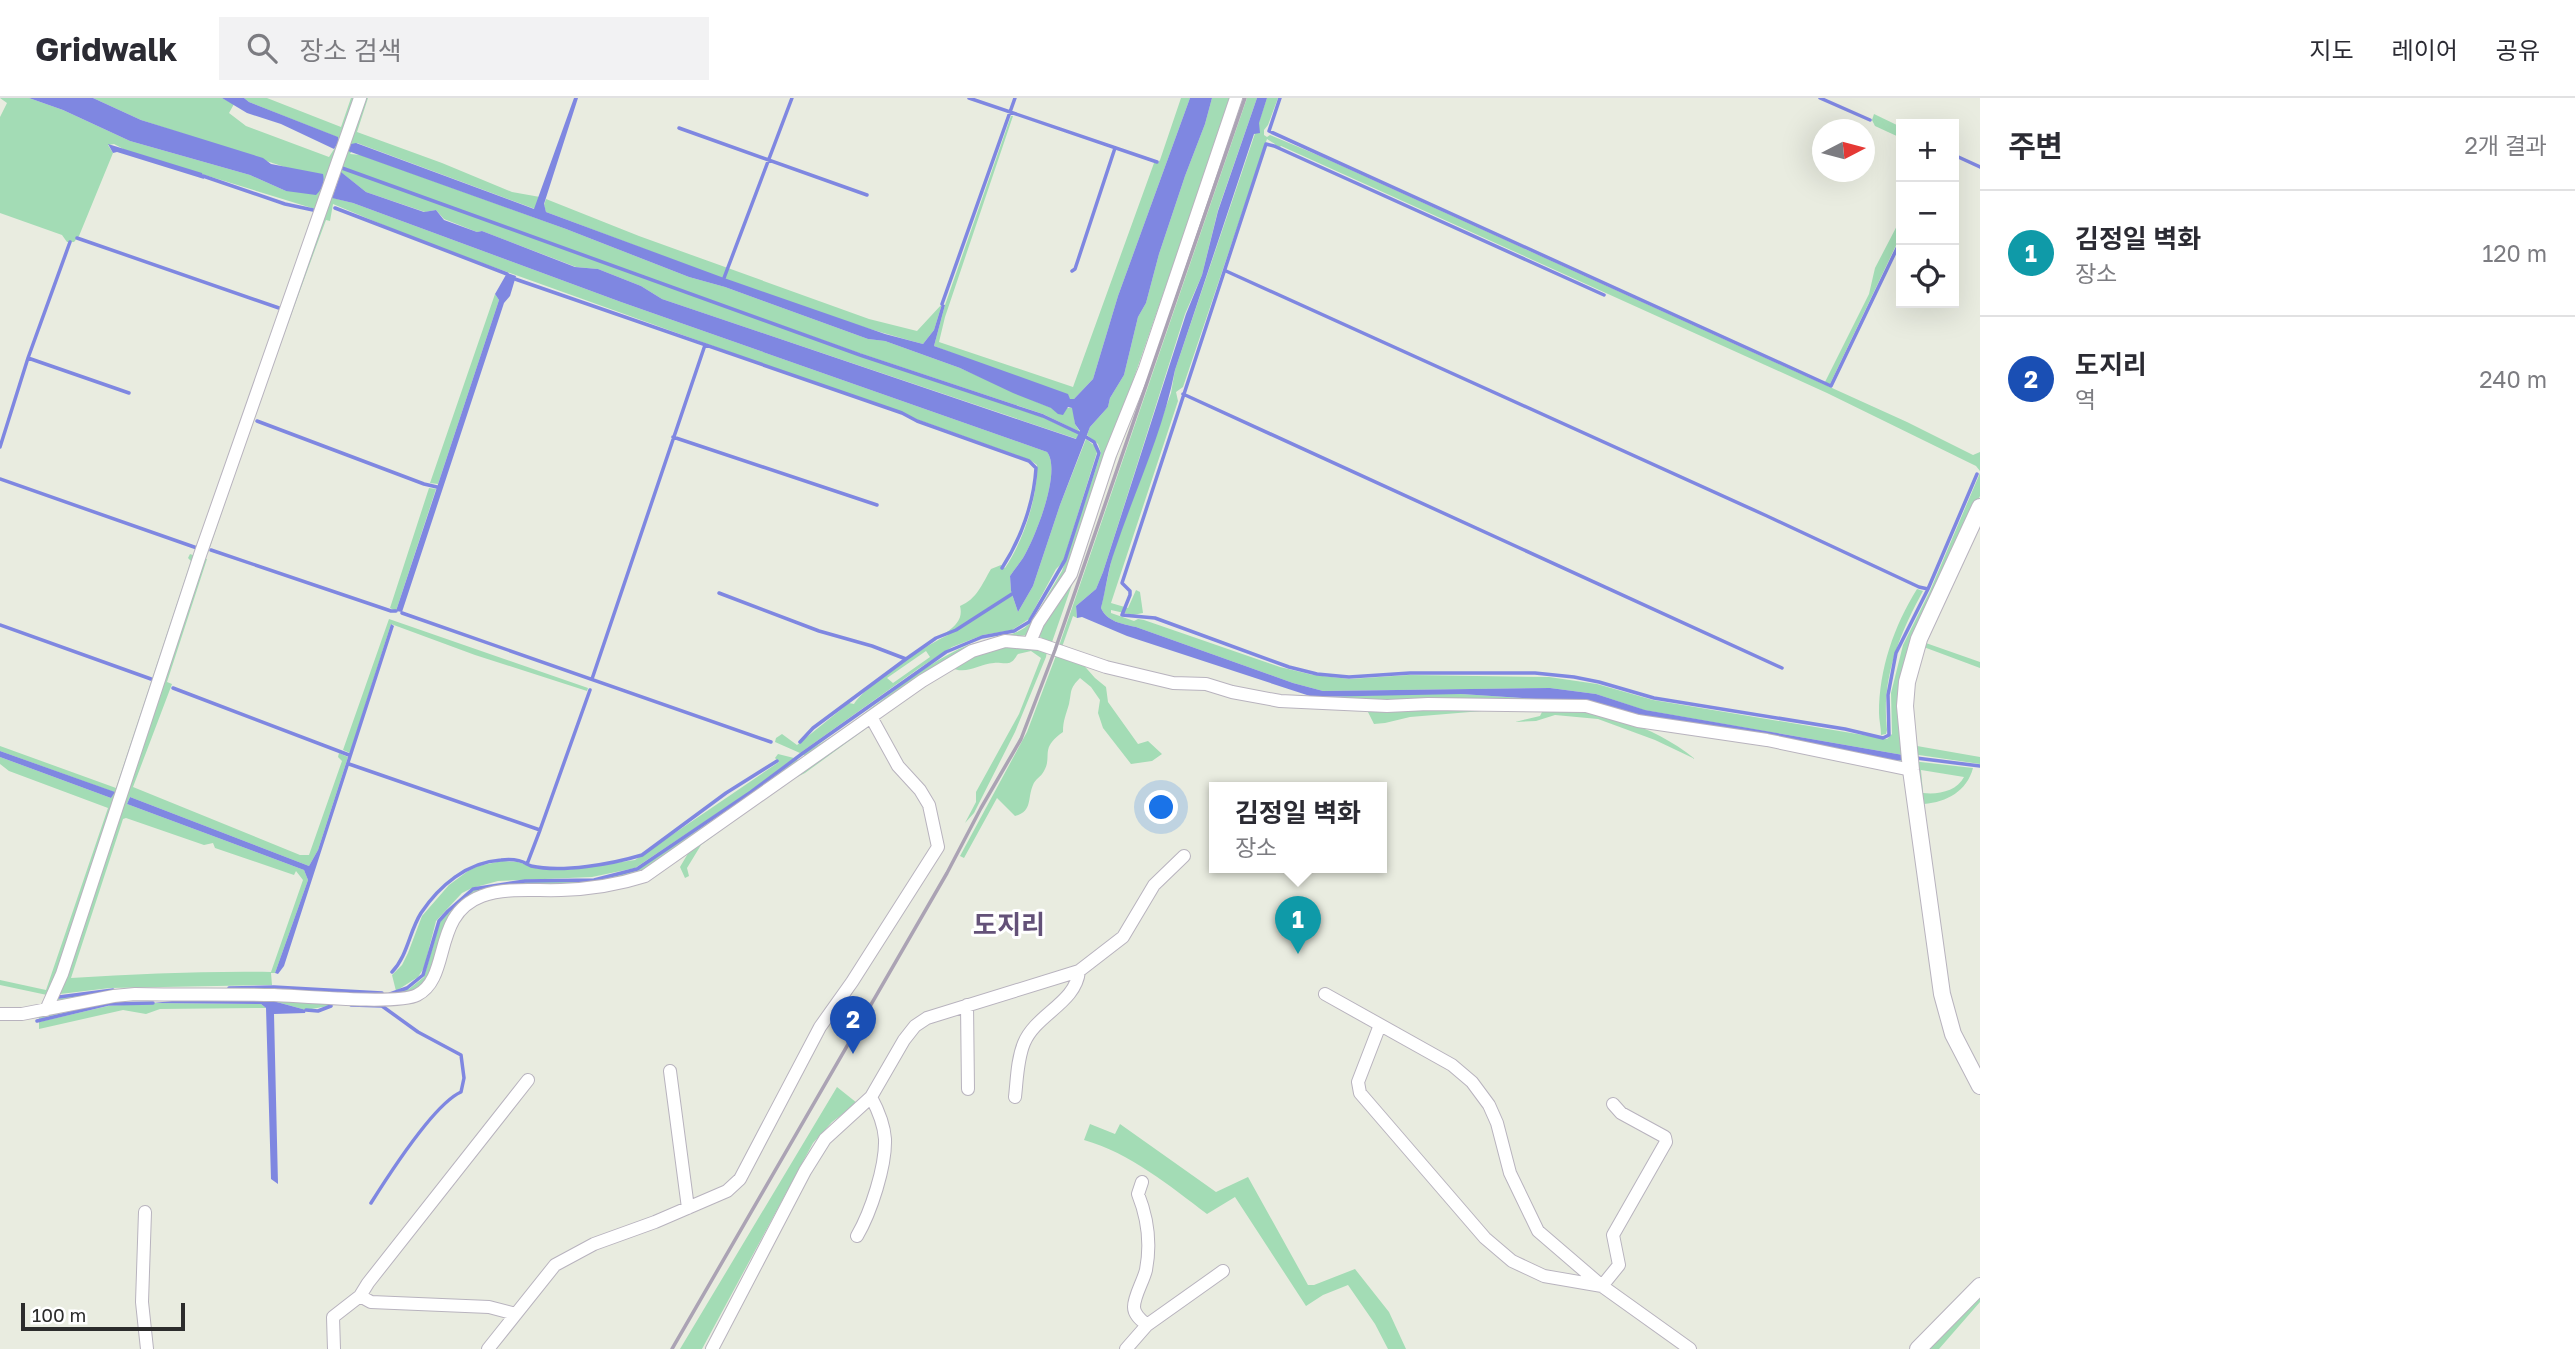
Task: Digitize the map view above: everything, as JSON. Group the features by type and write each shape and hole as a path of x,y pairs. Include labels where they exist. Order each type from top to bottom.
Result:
{"street":[{"path":"46,1010 62,974 200,555 360,98"},
{"path":"1030,642 1038,623 1071,574 1110,455 1145,368 1236,98"},
{"path":"1980,507 1912,659 1905,706 1941,994 1953,1034 1980,1086"},
{"path":"0,1014 46,1010 135,994 271,995 388,1000 417,995 432,981 448,929 460,911 470,903 493,894 613,886 645,876 922,681 972,651 1005,641 1030,642 1106,667 1173,682 1206,684 1280,701 1387,706 1586,706 1638,721 1767,740 1911,770"},
{"path":"488,1349 555,1265 594,1244 727,1191 740,1179 820,1027 938,847 929,804 898,766 872,717"},
{"path":"712,1349 805,1171 825,1139 871,1097 915,1026 927,1018 1079,971 1123,937 1154,885 1184,856"},
{"path":"1015,1097 1018,1064 1024,1042 1035,1025 1078,983 1079,971"},
{"path":"1325,994 1452,1065 1472,1082 1489,1105 1497,1123 1510,1173 1538,1231 1602,1286 1690,1349"},
{"path":"967,1005 968,1089"},
{"path":"1380,1025 1358,1082 1360,1093 1485,1238 1512,1261 1544,1276 1602,1286"},
{"path":"670,1072 688,1208"},
{"path":"334,1349 333,1317 360,1296 528,1080"},
{"path":"857,1236 872,1201 883,1159 885,1139 880,1114 871,1097"},
{"path":"1602,1286 1619,1265 1613,1235 1666,1142 1665,1137 1621,1113 1614,1104"},
{"path":"1142,1182 1138,1194 1147,1216 1149,1240 1146,1270 1134,1306 1136,1314 1147,1325"},
{"path":"145,1212 142,1301 144,1343 147,1349"},
{"path":"1126,1349 1147,1325 1223,1271"},
{"path":"1918,1349 1980,1286"},
{"path":"360,1296 371,1302 489,1307 516,1314"}],"green space":[{"path":"0,98 29,98 63,110 130,141 250,175 286,191 288,168 141,120 93,98 222,98 234,104 229,113 246,126 329,157 338,143 337,137 244,98 267,98 341,127 351,98 356,98 315,209 127,151 114,144 108,145 113,153 79,236 74,242 67,242 62,235 0,213 0,117 7,103"},
{"path":"363,98 368,98 357,132 512,192 540,197 535,209 357,143 350,154 361,155 566,229 689,277 960,368 1052,408 1073,408 1075,424 1080,432 1043,414 859,353 340,168 859,355 1042,417 1079,434 1077,439 662,299 641,286 598,269 576,267 482,231 477,232 444,219 436,210 425,212 366,192 342,173 336,184 333,198 1047,452 1051,461 1051,474 1045,505 1028,548 1010,576 1011,591 1018,612 1033,586 1086,439 1096,447 1097,452 1063,562 1056,569 1029,619 1012,630 983,635 952,647 800,753 775,742 776,738 782,734 797,745 849,703 854,704 897,666 948,635 947,632 960,618 960,606 975,595 991,569 1001,565 1005,568 1028,519 1035,491 1037,465 1030,460 424,242 333,204 330,221 326,220 208,553 205,552","holes":["926,651 930,657 893,683 887,678"]},
{"path":"1181,98 1190,98 1118,296 1093,379 1074,399 934,346 945,305 1013,116 939,342 1073,387 1154,163 1160,160"},
{"path":"1212,98 1231,98 1069,565 1028,635 1005,638 807,757 802,754 842,729 938,660 968,645 1017,632 1032,621 1062,571 1101,453 1098,444 1087,435 1090,427 1108,407 1110,398 1124,375 1138,317 1146,303 1159,254"},
{"path":"1247,98 1257,98 1218,210 1202,275 1185,314 1103,572 1096,589 1076,606 1077,618 1073,616 1062,647 1059,646"},
{"path":"1267,98 1278,98 1264,130 1267,137 1270,135 1320,156 1907,422 1973,455 1980,452 1980,471 1976,466 1827,393 1281,146 1278,149 1267,139 1183,387 1176,392 1178,401 1111,603 1128,608 1136,590 1140,592 1143,613 1133,615 1111,610 1111,613 1134,621 1144,620 1280,667 1313,675 1350,679 1409,675 1549,677 1597,684 1653,700 1887,739 1892,734 1891,693 1903,645 1930,591 1980,473 1980,496 1917,631 1903,755 1644,710 1596,694 1550,688 1323,691 1116,622 1104,613 1101,608 1113,553 1171,393 1175,370"},
{"path":"1874,114 1896,125 1896,136 1875,126 1875,119 1872,119"},
{"path":"546,199 639,236 869,319 917,331 942,304 934,330 923,344 780,300 546,212"},
{"path":"1896,228 1896,245 1830,384 1825,382 1869,294 1875,268"},
{"path":"495,294 499,300 438,484 430,483"},
{"path":"1141,386 1051,645 1038,635 1057,596"},
{"path":"429,488 436,489 396,611 390,608"},
{"path":"190,554 198,557 48,1000 47,995 0,985 0,980 46,990 108,808 9,771 0,764 0,757 111,798 114,792 0,751 0,746 116,788 191,561 188,558"},
{"path":"204,558 207,559 167,682 172,684 133,787 300,855 309,855 342,761 338,757 339,753 348,757 318,850 309,866 130,797 127,804 304,870 308,880 275,973 271,973 272,985 110,988 60,994 56,999 112,991 274,988 388,995 409,989 424,977 440,922 460,900 474,890 526,882 591,881 637,870 743,800 797,759 800,763 666,859 635,876 589,887 501,889 471,899 456,912 446,926 432,970 424,982 410,992 389,998 285,993 135,993 57,1002 55,998","holes":["123,819 204,845 213,843 215,848 294,875 296,871 303,880 271,972 71,978"]},
{"path":"1917,589 1923,591 1899,641 1889,675 1887,730 1886,734 1881,735 1880,697 1885,664 1901,618"},
{"path":"389,619 588,688 587,691 475,655 391,624 350,753 343,750"},
{"path":"1923,642 1980,662 1980,668 1921,646"},
{"path":"1008,643 1047,651 1046,657 1015,732 974,813 965,823 976,802 976,792 1019,714 1041,658 1031,651 1018,654 1014,660 1007,663 961,670 949,667 955,662"},
{"path":"1057,653 1080,661 1106,687 1108,702 1138,744 1148,741 1162,754 1152,761 1131,764 1103,728 1098,713 1100,700 1080,678 1072,690 1063,732 1051,743 1046,765 1034,783 1027,808 1015,816 997,798 964,858 960,856 1027,732"},
{"path":"1461,694 1598,703 1642,717 1771,736 1893,761 1903,760 1904,764 1769,738 1645,720 1577,703 1339,701 1298,698"},
{"path":"1485,708 1482,711 1410,717 1374,724 1367,710"},
{"path":"1544,708 1585,712 1624,721 1660,736 1695,759 1655,740 1598,719 1555,715 1536,721 1515,722 1540,716"},
{"path":"869,722 871,725 701,845 687,868 689,876 685,878 680,867 690,850"},
{"path":"1912,743 1980,757 1980,764 1912,754"},
{"path":"778,754 794,758 749,792 635,868 592,877 498,881 462,893 436,921 424,968 418,977 396,991 392,975 402,965 422,916 449,885 468,871 502,861 518,862 539,869 566,870 635,860 779,762 775,758"},
{"path":"1912,761 1973,768 1966,783 1955,794 1941,801 1924,804 1925,808 1918,803","holes":["1921,770 1964,777 1957,786 1946,791 1923,793"]},
{"path":"113,998 336,1000 334,1005 306,1010 273,1001 134,1000 105,1003 39,1019 39,1013"},
{"path":"153,1003 261,1004 266,1008 160,1009 146,1014 123,1010 39,1029 39,1022 108,1006"},
{"path":"837,1087 857,1103 832,1122 813,1143 702,1349 680,1349"},
{"path":"1090,1124 1115,1134 1120,1124 1216,1192 1248,1177 1308,1285 1355,1269 1389,1312 1406,1349 1388,1349 1375,1324 1348,1285 1323,1295 1306,1306 1235,1197 1207,1214 1133,1162 1084,1140"},
{"path":"1980,1291 1980,1302 1939,1349 1928,1349"}],"water":[{"path":"29,98 93,98 141,120 263,158 271,164 323,174 323,186 316,195 286,191 250,175 130,141 63,110"},
{"path":"222,98 244,98 338,137 338,143 334,149 281,124 247,113"},
{"path":"574,98 578,98 544,204 546,212 724,278 885,334 923,344 934,330 942,304 945,305 934,346 1068,394 1070,399 1074,399 1093,379 1118,296 1190,98 1212,98 1159,254 1146,303 1138,317 1124,375 1110,398 1108,407 1090,427 1033,586 1018,612 1011,591 1010,576 1028,548 1045,505 1051,474 1051,461 1047,452 621,302 353,203 332,198 341,172 366,192 424,212 436,210 444,220 477,232 482,231 575,267 598,269 641,286 662,299 1076,439 1080,431 1075,424 1072,408 1068,407 1063,415 1058,414 1051,408 960,368 689,277 566,229 348,151 351,144 356,143 534,209"},
{"path":"1257,98 1267,98 1259,123 1260,133 1254,134 1175,370 1156,438 1113,557 1101,608 1104,613 1116,622 1323,691 1550,688 1596,694 1645,710 1903,755 1903,760 1894,761 1642,717 1598,703 1461,694 1313,697 1127,636 1082,617 1077,618 1076,606 1096,589 1103,572 1186,314 1202,275 1218,211"},
{"path":"108,144 202,173 204,179 113,153"},
{"path":"507,273 516,276 510,296 504,303 402,612 396,611 499,300 495,294"},
{"path":"391,624 394,626 284,966 278,974 275,973 308,880 304,870 127,804 130,797 309,866 318,850"},
{"path":"0,751 115,792 111,798 0,757"},
{"path":"273,1001 306,1010 305,1013 274,1014 278,1184 271,1179 266,1008 261,1004 153,1003"}],"waterway":[{"path":"724,278 792,98"},
{"path":"969,98 1157,162"},
{"path":"942,304 1015,98"},
{"path":"1280,98 1269,131 1831,386 1899,245"},
{"path":"1820,98 1868,119"},
{"path":"679,128 867,195"},
{"path":"1604,295 1266,144 1122,583 1130,591 1122,615 1155,618 1289,667 1317,674 1349,677 1410,673 1535,673 1574,677 1654,698 1845,729 1883,738 1889,735 1888,695 1896,653 1928,589 1977,474"},
{"path":"1072,271 1075,269 1115,148"},
{"path":"1959,157 1980,167"},
{"path":"342,168 860,355 1043,416 1079,433"},
{"path":"203,176 285,204 313,210"},
{"path":"335,208 507,274"},
{"path":"77,238 279,308"},
{"path":"0,447 28,358 70,242"},
{"path":"1226,271 1928,589"},
{"path":"515,279 902,413 917,421 1029,461 1036,468 1029,507 1021,533 1002,568"},
{"path":"592,679 705,345"},
{"path":"28,358 129,393"},
{"path":"1183,394 1782,668"},
{"path":"257,421 437,487"},
{"path":"673,437 877,505"},
{"path":"390,994 407,988 423,975 439,921 473,889 525,881 594,880 637,869 751,792 946,652 982,637 1014,631 1029,622 1065,560 1099,453 1094,442 1086,437"},
{"path":"0,479 197,548"},
{"path":"211,550 396,611"},
{"path":"719,593 819,631 906,659"},
{"path":"800,742 813,728 936,638 956,630 1012,594"},
{"path":"402,613 771,742"},
{"path":"0,625 151,679"},
{"path":"173,688 349,755"},
{"path":"349,764 540,830 590,690"},
{"path":"1916,758 1980,766"},
{"path":"540,830 527,864 531,866 587,866 642,855 726,793 777,761"},
{"path":"392,972 402,958 421,913 445,885 477,865 511,860 527,864"},
{"path":"229,988 274,987 382,993"},
{"path":"59,997 113,990"},
{"path":"37,1021 108,1004 153,1003"},
{"path":"351,1005 382,1006 418,1032 461,1055 464,1078 461,1092 450,1099 425,1125 371,1203"},
{"path":"306,1010 318,1011 331,1006"}],"railway":[{"path":"672,1349 947,873 1021,739 1055,650 1245,98"}],"place":[{"name":"김정일 벽화","path":"1298,954"},
{"name":"도지리","path":"853,1054"}],"district":[{"name":"도지리","path":"1009,925"}]}
